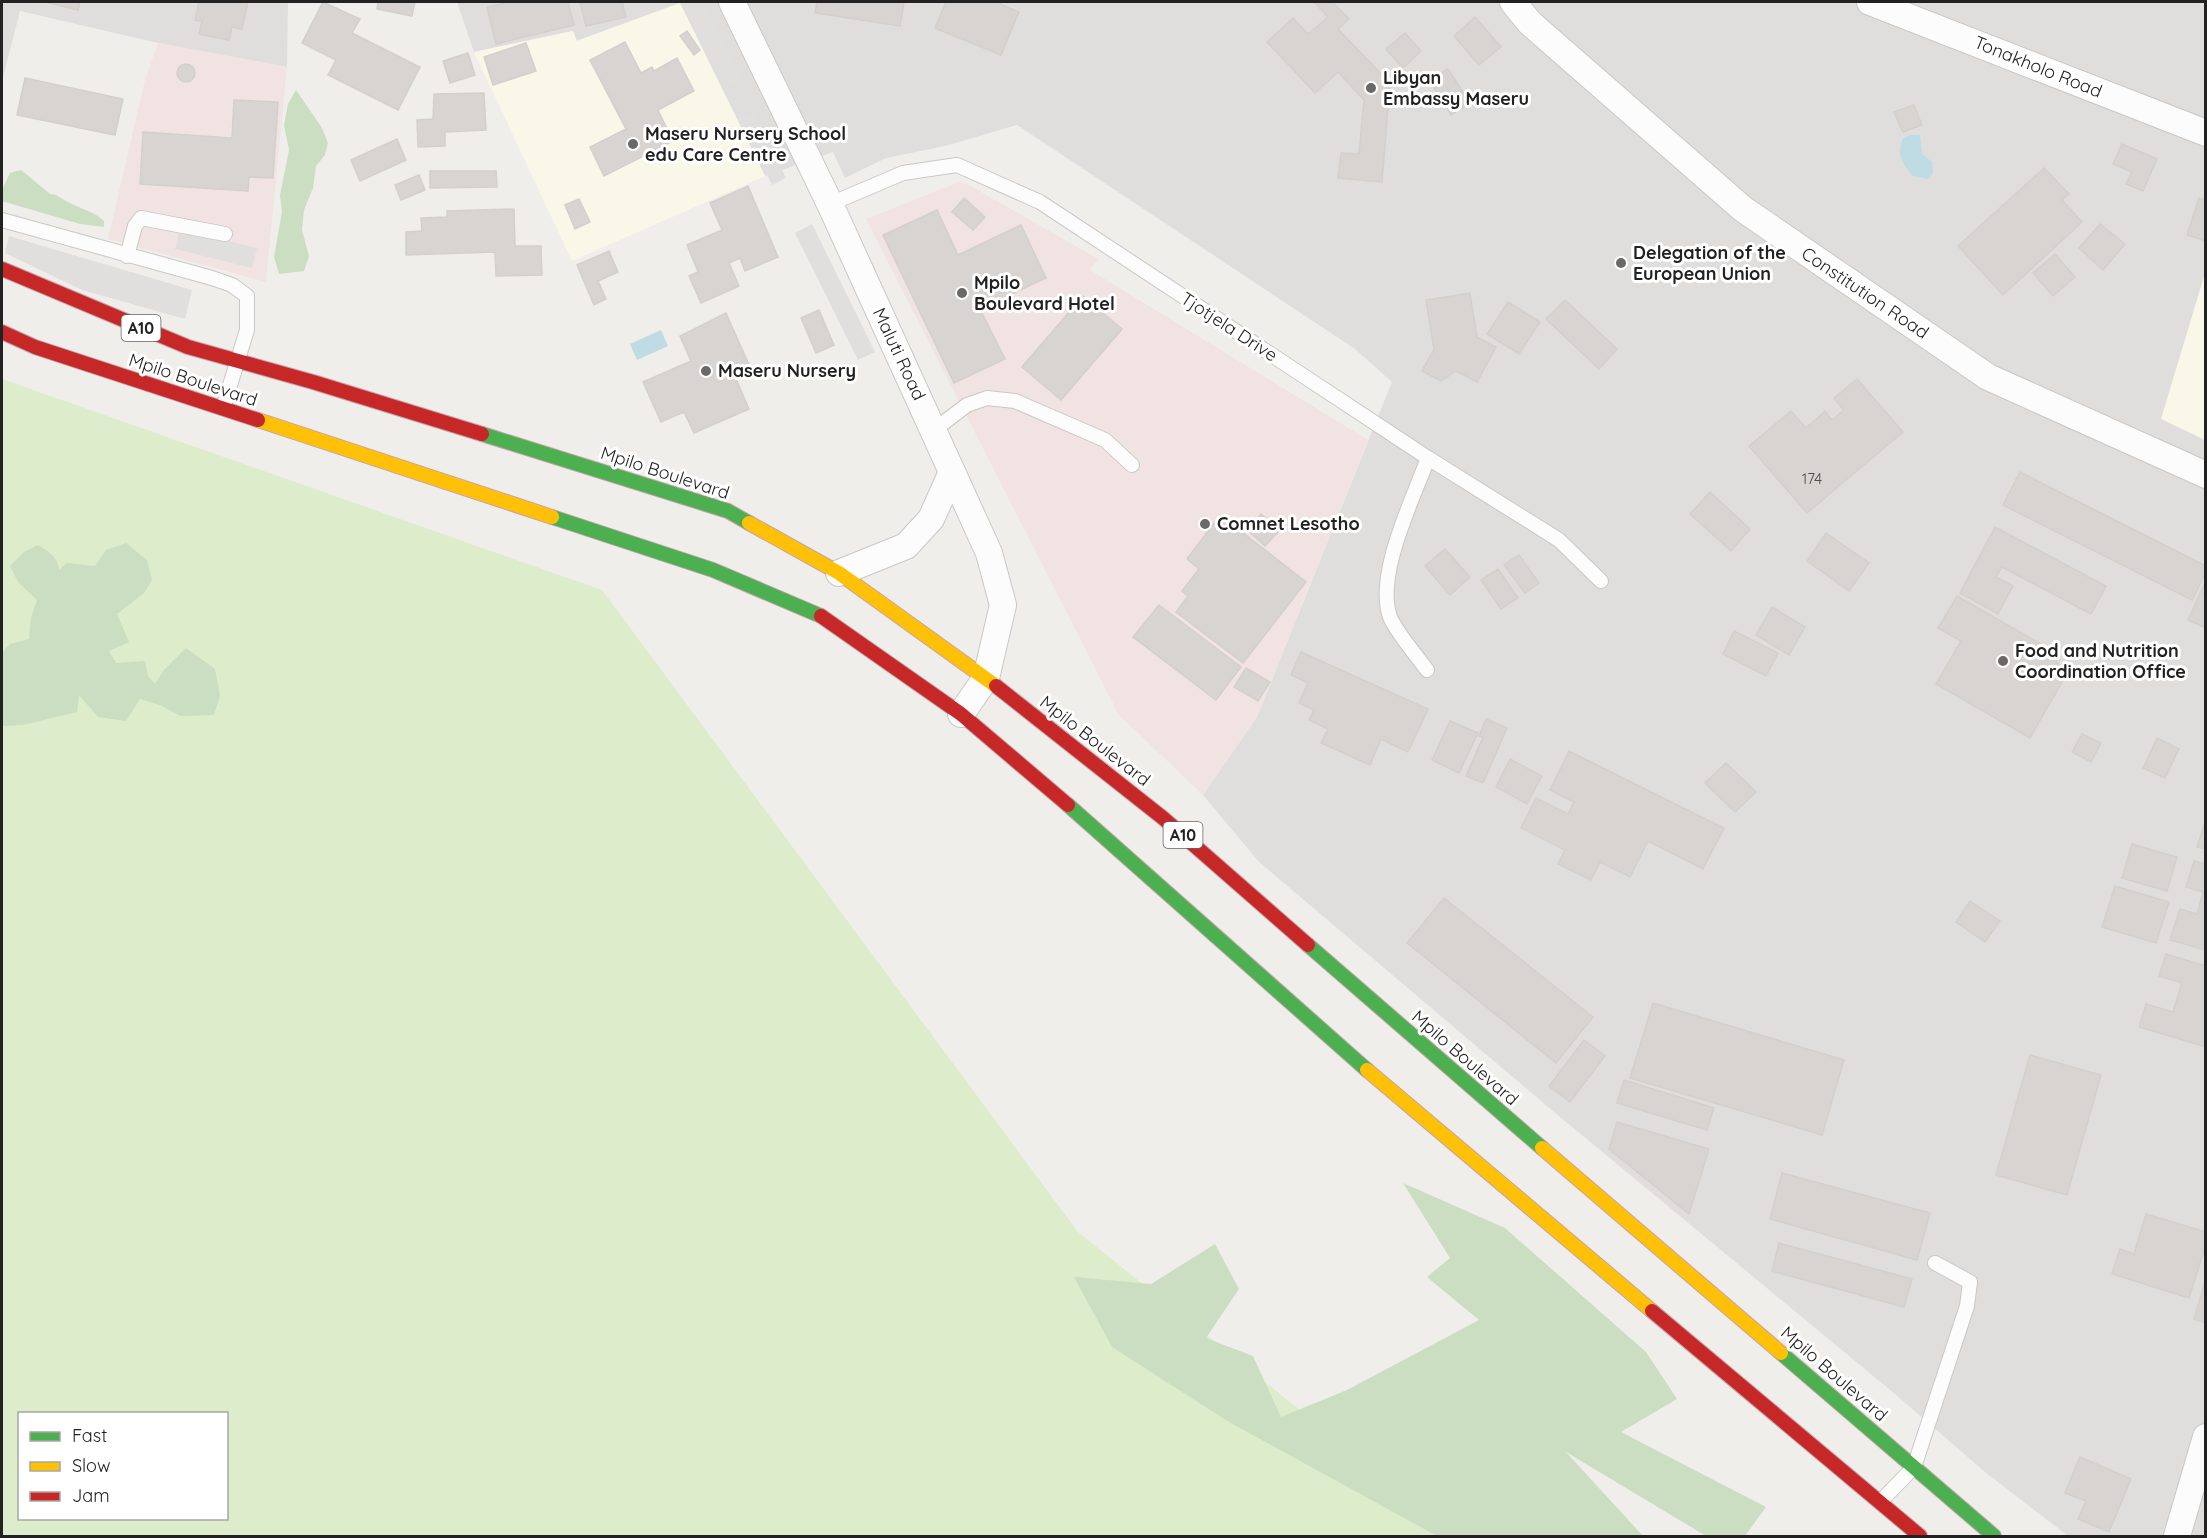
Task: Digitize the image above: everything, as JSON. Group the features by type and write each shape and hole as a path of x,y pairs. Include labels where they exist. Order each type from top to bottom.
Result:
{"highway":[{"name":"Mpilo Boulevard","path":"2,269 188,347 313,382 728,511 839,573 986,678 1163,818 1408,1033 1995,1536"},
{"name":"Mpilo Boulevard","path":"2,332 35,347 713,570 815,612 960,714 1128,857 1359,1064 1920,1536"}],"street":[{"name":"Maluti Road","path":"732,2 830,204 990,553 1003,605 986,678 960,714"},
{"name":"Constitution Road","path":"1513,2 1530,23 1743,209 1988,377 2205,475"},
{"name":"Tonakholo Road","path":"1870,2 1896,6 2205,133"},
{"path":"839,573 906,546 931,519 952,472"},
{"path":"2177,1536 2205,1437"}],"lane":[{"name":"Tjotjela Drive","path":"830,204 903,173 957,165 1040,202 1428,458 1559,540 1601,581"},
{"path":"127,255 135,226 141,218 225,234"},
{"path":"2,220 212,278 232,285 247,296 247,330 223,408"},
{"path":"934,430 967,405 987,398 1015,401 1105,440 1132,465"},
{"path":"1427,670 1390,617 1387,592 1389,565 1428,458"},
{"path":"1880,1502 1914,1467 1967,1306 1970,1282 1935,1263"}],"shaded area":[{"path":"2,2 288,2 287,67 158,43 20,11 2,81"},
{"path":"457,2 2205,2 2205,1536 2068,1536 1985,1472 1895,1394 1554,1112 1259,862 1203,795 1257,717 1392,382 1355,349 1017,125 945,146 886,158 845,178 833,152 765,176 680,3 576,41 573,31 474,52"},
{"path":"693,2 705,2 743,79 725,88 684,6"},
{"name":"Maseru Nursery School edu Care Centre","path":"680,3 765,176 572,261 474,52 573,31 577,41"},
{"path":"158,43 287,67 266,282 108,239 145,80"},
{"path":"754,112 786,178 772,185 740,119"},
{"path":"959,182 971,186 1098,259 1090,270 1368,440 1257,717 1203,795 1119,715 866,219"},
{"path":"812,224 875,352 858,360 795,233"},
{"path":"180,229 257,248 252,268 175,249"},
{"path":"9,236 192,290 185,319 82,290 5,253"},
{"path":"2205,273 2205,440 2161,419"}],"green space":[{"path":"296,90 322,128 328,143 325,155 316,166 313,188 304,210 302,230 309,256 304,271 279,274 274,257 282,212 280,195 289,150 284,125 288,104"},
{"path":"21,170 50,194 100,218 104,221 104,227 80,224 2,201 3,188 10,173"},
{"path":"2,379 602,590 1078,1232 1457,1536 2,1536"},
{"path":"126,543 147,560 152,580 144,593 117,614 129,642 109,651 116,663 145,661 148,676 155,684 164,670 186,648 215,669 220,696 214,715 181,716 160,705 140,699 126,721 98,717 79,695 77,712 23,725 2,726 2,653 10,644 29,639 31,618 37,600 18,582 10,566 24,552 38,545 55,558 59,570 67,563 95,566 106,550"},
{"path":"1403,1183 1505,1228 1646,1352 1677,1399 1621,1432 1766,1507 1745,1536 1706,1536 1566,1452 1643,1536 1437,1536 1229,1422 1112,1347 1074,1277 1151,1284 1215,1244 1239,1289 1206,1338 1253,1356 1281,1417 1347,1390 1479,1320 1427,1277 1450,1258"}],"water":[{"path":"1920,135 1922,154 1932,162 1933,173 1928,179 1913,176 1901,158 1900,149 1903,138"},
{"path":"661,330 668,346 637,360 630,344"}],"building":[{"path":"45,2 80,2 78,10"},
{"path":"199,2 248,2 242,29 232,27 229,40 199,34 202,21 195,20"},
{"path":"323,2 360,19 352,33 420,67 398,110 328,75 336,60 302,43"},
{"path":"378,2 415,2 412,16 377,9"},
{"path":"510,2 568,2 574,25 496,44 487,7"},
{"path":"580,2 622,2 626,17 586,26"},
{"path":"817,2 904,2 900,26 815,13"},
{"path":"946,2 1001,2 1000,4 1019,12 1001,55 935,28"},
{"name":"Libyan Embassy Maseru","path":"1314,2 1332,2 1349,19 1338,29 1390,83 1382,182 1338,178 1341,153 1359,154 1364,100 1338,72 1315,93 1267,42 1293,18 1308,34 1328,17"},
{"path":"1475,17 1501,47 1479,65 1454,36"},
{"path":"687,31 700,50 694,55 680,36"},
{"path":"1405,33 1421,51 1403,68 1386,49"},
{"path":"625,42 641,73 652,67 654,71 677,58 694,91 658,110 673,141 604,176 590,147 626,129 590,60"},
{"path":"526,43 536,71 493,85 484,57"},
{"path":"468,53 475,75 450,83 443,61"},
{"path":"182,64 190,64 195,69 193,80 182,82 177,77 177,69"},
{"path":"1448,69 1470,103 1451,115 1429,80"},
{"path":"25,78 123,99 115,135 17,115"},
{"path":"484,93 486,130 445,132 445,146 418,147 417,120 433,119 434,94"},
{"path":"234,100 278,102 273,178 249,177 248,191 140,184 143,132 232,138"},
{"path":"1914,105 1922,125 1903,132 1894,112"},
{"path":"397,139 406,160 360,181 351,160"},
{"path":"2122,144 2157,159 2143,191 2126,184 2132,172 2113,164"},
{"path":"2044,168 2069,194 2062,200 2082,222 2003,295 1958,246"},
{"path":"430,171 496,171 497,187 430,188"},
{"path":"419,175 425,190 401,200 395,185"},
{"path":"748,186 778,257 745,271 740,258 729,263 739,286 701,303 689,276 698,272 687,245 722,230 710,203"},
{"path":"964,198 985,217 973,230 952,212"},
{"path":"2199,198 2206,200 2206,241 2187,235"},
{"path":"579,199 590,222 575,229 565,205"},
{"path":"514,209 515,246 541,246 542,275 496,276 495,252 406,255 406,232 422,231 421,218 447,217 447,211"},
{"name":"Mpilo Boulevard Hotel","path":"937,210 958,255 1021,225 1046,278 980,309 1005,359 954,383 883,235"},
{"path":"2100,224 2125,244 2103,270 2079,248"},
{"path":"609,251 618,272 598,281 606,299 594,305 577,265"},
{"path":"2055,254 2075,277 2053,296 2033,273"},
{"path":"1470,293 1477,337 1496,347 1477,382 1456,371 1441,381 1422,371 1434,349 1426,300"},
{"path":"1083,296 1122,329 1061,400 1022,367"},
{"path":"1565,300 1617,349 1599,369 1546,319"},
{"path":"1508,302 1540,322 1519,354 1487,334"},
{"path":"819,310 834,345 816,353 801,318"},
{"name":"Maseru Nursery","path":"726,313 750,367 734,374 749,409 694,433 684,412 661,422 643,382 691,361 680,336"},
{"path":"1857,379 1903,432 1807,513 1749,446 1791,411 1806,428 1825,411 1832,420 1844,410 1834,398"},
{"path":"2020,472 2206,566 2206,572 2192,600 2003,505"},
{"path":"1710,492 1750,529 1731,551 1690,514"},
{"path":"1261,514 1280,530 1265,546 1247,530"},
{"path":"1220,515 1306,582 1243,663 1176,612 1188,596 1182,591 1199,569 1187,559"},
{"path":"1995,527 2106,586 2091,614 2002,567 1996,577 2013,586 1998,614 1960,593"},
{"path":"1826,533 1869,563 1849,591 1807,561"},
{"path":"1445,549 1470,577 1450,595 1425,566"},
{"path":"1519,555 1539,583 1525,593 1504,565"},
{"path":"1498,569 1518,598 1501,609 1481,580"},
{"path":"2204,585 2206,586 2206,628 2188,620"},
{"name":"Food and Nutrition Coordination Office","path":"1957,596 2048,648 2066,675 2030,738 1936,684 1961,641 1938,628"},
{"path":"1159,605 1241,667 1216,700 1133,637"},
{"path":"1772,607 1805,627 1789,655 1756,635"},
{"path":"1734,631 1778,653 1766,676 1723,654"},
{"path":"1301,652 1428,709 1408,752 1381,739 1370,765 1321,743 1328,729 1309,720 1314,710 1299,703 1308,683 1291,675"},
{"path":"1246,668 1270,682 1258,701 1234,687"},
{"path":"1486,719 1507,728 1483,783 1466,776 1483,737 1479,736"},
{"path":"1450,721 1478,733 1459,773 1432,760"},
{"path":"2082,734 2101,743 2091,762 2072,752"},
{"path":"2157,738 2179,749 2165,778 2143,768"},
{"path":"1569,751 1724,828 1703,869 1648,841 1630,877 1600,862 1591,880 1558,864 1565,850 1521,828 1536,798 1568,814 1574,802 1550,790"},
{"path":"1510,759 1542,776 1527,804 1496,787"},
{"path":"1726,763 1756,792 1735,812 1705,783"},
{"path":"2206,819 2206,849 2197,847"},
{"path":"2132,844 2177,857 2167,891 2122,878"},
{"path":"2194,861 2206,864 2206,950 2170,940 2180,909 2197,914 2203,892 2186,887"},
{"path":"2115,886 2169,902 2156,943 2102,927"},
{"path":"1444,898 1593,1017 1556,1063 1407,943"},
{"path":"1970,901 2000,921 1985,942 1956,922"},
{"path":"2166,954 2206,966 2206,1047 2139,1027 2146,1004 2173,1012 2182,983 2159,976"},
{"path":"1653,1003 1844,1060 1822,1135 1630,1078"},
{"path":"1584,1040 1605,1056 1570,1102 1549,1086"},
{"path":"2030,1055 2101,1075 2067,1195 1996,1175"},
{"path":"1624,1080 1714,1108 1707,1130 1617,1103"},
{"path":"1617,1122 1709,1149 1689,1214 1609,1149"},
{"path":"1782,1173 1930,1213 1917,1260 1770,1219"},
{"path":"2146,1214 2206,1232 2206,1244 2189,1298 2112,1274 2120,1249 2134,1254"},
{"path":"1779,1243 1912,1279 1904,1307 1772,1271"},
{"path":"2206,1278 2206,1323 2194,1319"},
{"path":"2080,1457 2131,1479 2109,1532 2078,1519 2086,1501 2065,1493"}],"traffic: fast":[{"path":"482,434 728,511 749,523"},
{"path":"552,517 713,570 821,616"},
{"path":"1068,805 1367,1070"},
{"path":"1308,945 1542,1148"},
{"path":"1781,1353 1994,1536"}],"traffic: slow":[{"path":"258,420 552,517"},
{"path":"749,523 839,573 996,686"},
{"path":"1367,1070 1652,1311"},
{"path":"1542,1148 1781,1353"}],"traffic: jam":[{"path":"2,269 188,347 313,382 482,434"},
{"path":"2,332 35,347 258,420"},
{"path":"821,616 961,714 1068,805"},
{"path":"996,686 1163,818 1308,945"},
{"path":"1652,1311 1920,1536"}],"place":[{"name":"Libyan Embassy Maseru","path":"1371,88"},
{"name":"Maseru Nursery School edu Care Centre","path":"633,144"},
{"name":"Delegation of the European Union","path":"1621,263"},
{"name":"Mpilo Boulevard Hotel","path":"962,293"},
{"name":"Maseru Nursery","path":"706,371"},
{"name":"Comnet Lesotho","path":"1205,524"},
{"name":"Food and Nutrition Coordination Office","path":"2003,661"}]}
